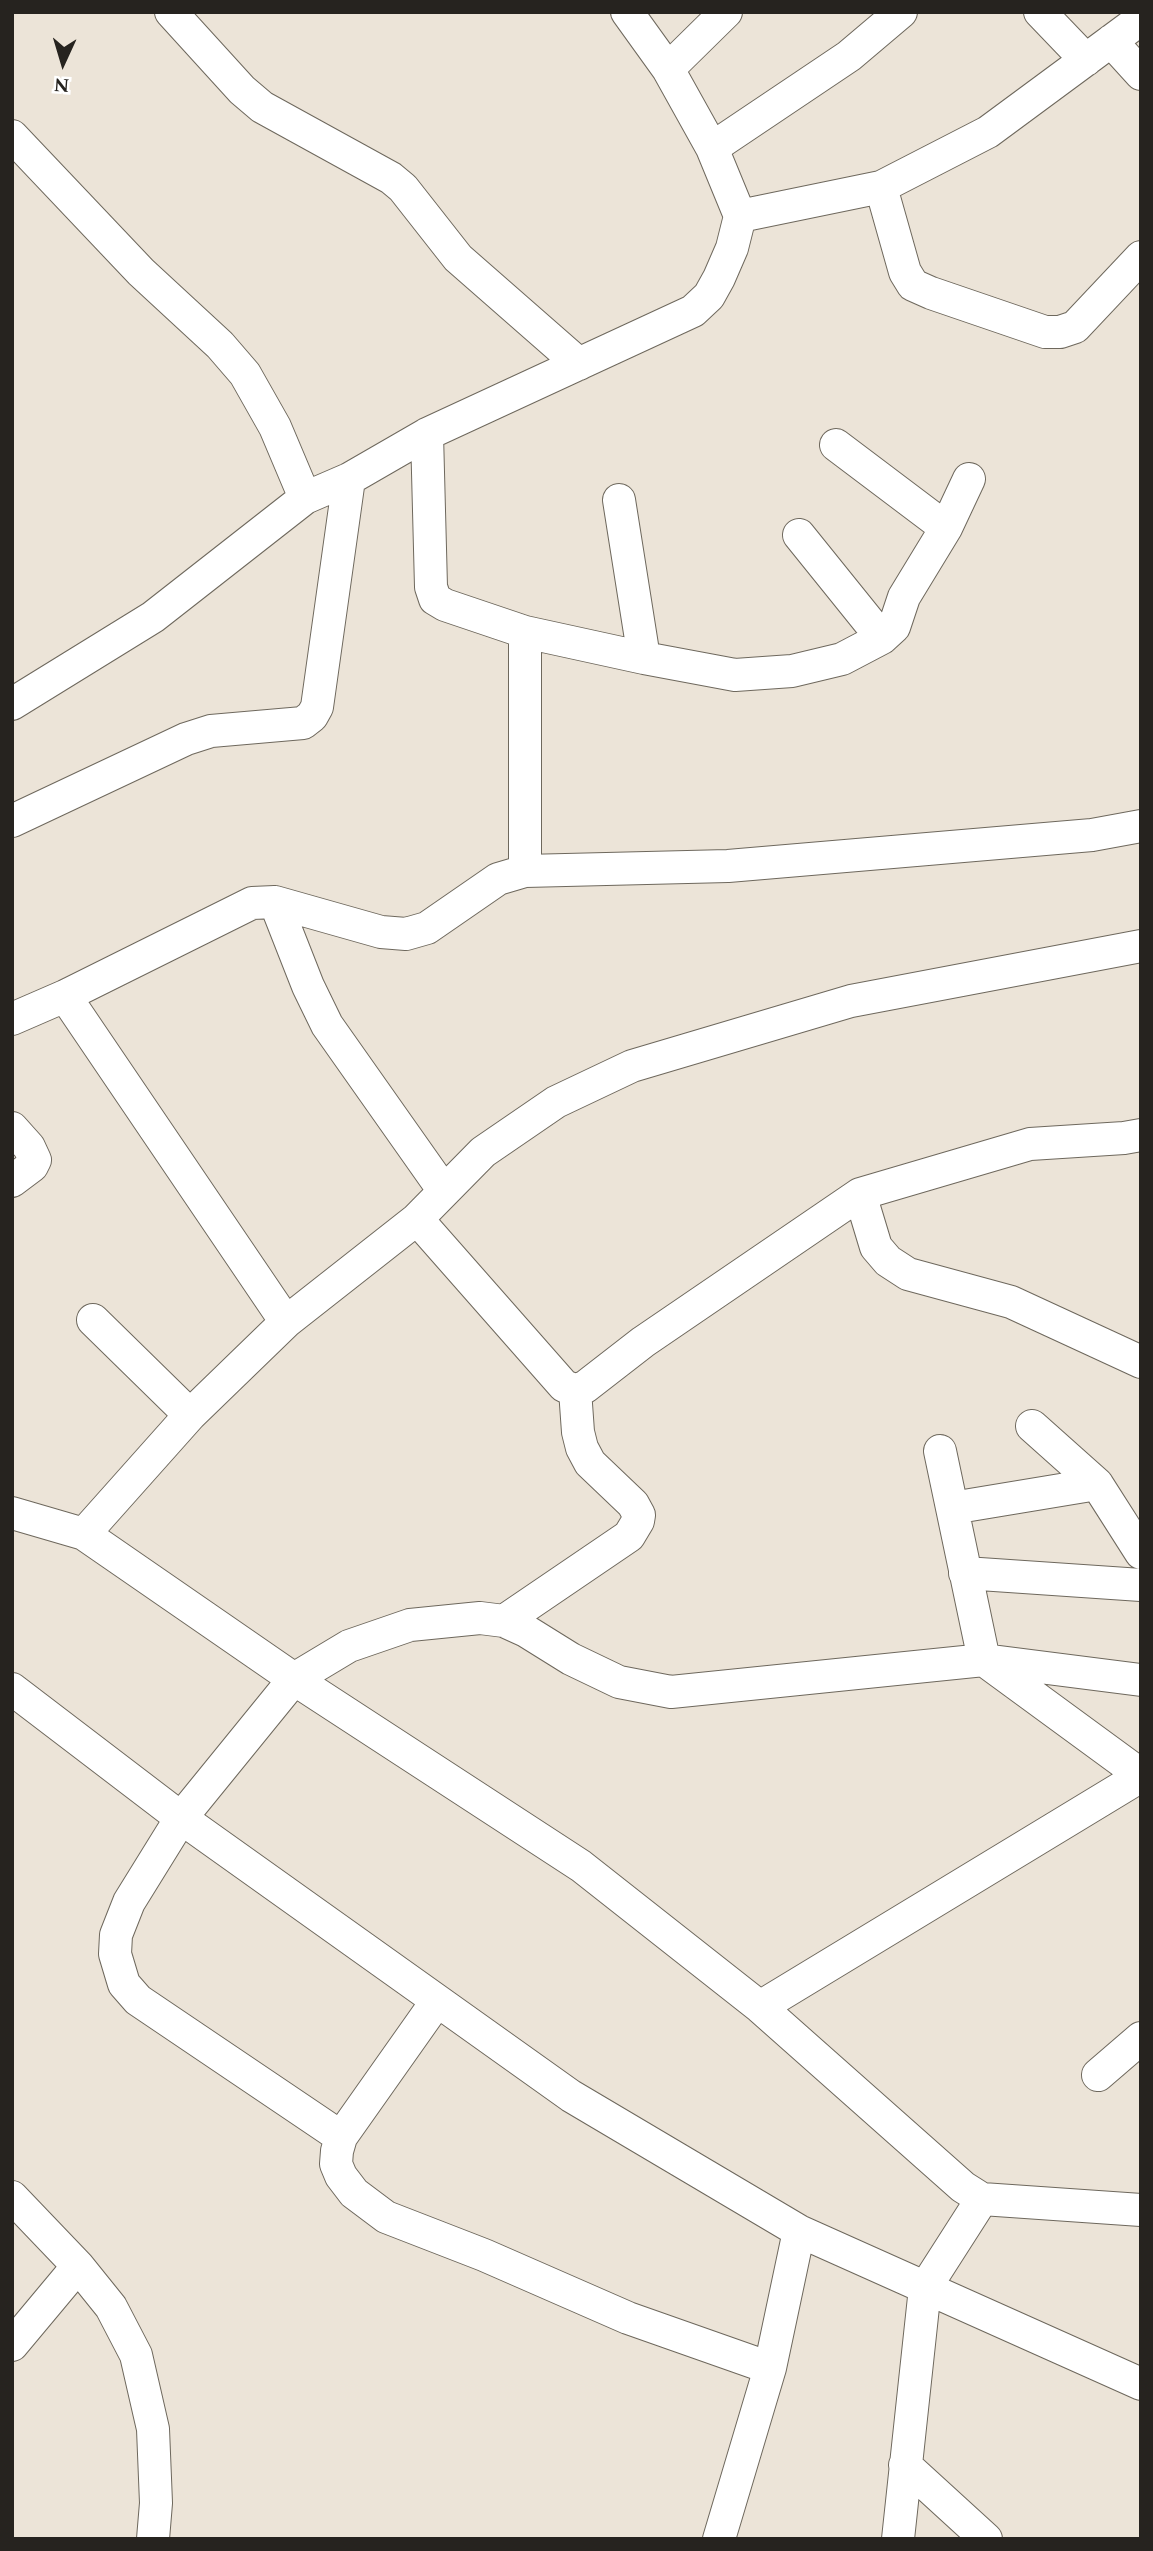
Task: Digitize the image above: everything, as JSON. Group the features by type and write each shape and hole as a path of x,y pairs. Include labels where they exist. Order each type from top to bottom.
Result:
{"street":[{"path":"171,12 242,90 262,107 391,178 403,188 458,258 579,364"},
{"path":"12,704 153,617 305,498 349,479 426,434 693,311 709,296 732,248 740,216 712,148 668,69 627,12"},
{"path":"668,69 726,12"},
{"path":"712,148 849,56 901,12"},
{"path":"1040,12 1141,74"},
{"path":"740,216 881,187 988,132 1141,19"},
{"path":"12,135 141,272 220,345 245,374 275,427 305,498"},
{"path":"881,187 905,272 914,285 1045,332 1060,332 1075,327 1141,257"},
{"path":"426,434 431,594 435,599 445,605 525,632 644,658 735,674 792,671 842,659 882,638 894,627 904,597 946,528 968,479"},
{"path":"836,445 946,528"},
{"path":"12,821 186,738 211,731 303,723 312,716 317,707 349,479"},
{"path":"619,500 644,658"},
{"path":"799,535 882,638"},
{"path":"525,632 525,871"},
{"path":"12,1019 65,996 252,903 275,902 380,932 406,934 427,928 498,879 525,871 729,866 1092,835 1141,826"},
{"path":"275,902 308,986 327,1025 444,1191"},
{"path":"84,1534 190,1415 286,1322 417,1219 483,1152 556,1102 632,1066 851,1001 1141,946"},
{"path":"65,996 286,1322"},
{"path":"12,1128 29,1147 35,1160 32,1166 12,1181"},
{"path":"417,1219 564,1386 575,1390 585,1387 642,1342 860,1194 1030,1144 1141,1135"},
{"path":"860,1194 876,1247 888,1261 908,1274 1011,1302 1141,1362"},
{"path":"93,1320 190,1415"},
{"path":"504,1621 629,1536 638,1521 639,1515 633,1504 590,1462 582,1448 575,1390"},
{"path":"1032,1426 1097,1484 1141,1553"},
{"path":"760,2007 1141,1775 984,1660 940,1451"},
{"path":"952,1508 1097,1484"},
{"path":"12,1513 84,1534 294,1679 581,1866 760,2007 963,2187 982,2199 1141,2210"},
{"path":"965,1573 1141,1585"},
{"path":"341,2137 138,2000 124,1984 115,1954 116,1935 129,1902 181,1818 294,1679 349,1646 410,1625 480,1618 504,1621 526,1631 570,1659 619,1682 671,1692 984,1660 1141,1681"},
{"path":"12,1689 181,1818 571,2096 799,2231 1141,2384"},
{"path":"437,2001 341,2137 336,2164 354,2193 386,2217 484,2255 628,2318 770,2368"},
{"path":"1098,2075 1141,2038"},
{"path":"12,2197 78,2266 111,2307 136,2355 153,2429 156,2503 153,2539"},
{"path":"898,2539 925,2288 982,2199"},
{"path":"719,2539 770,2368 799,2231"},
{"path":"12,2346 78,2266"},
{"path":"905,2465 986,2539"}]}
